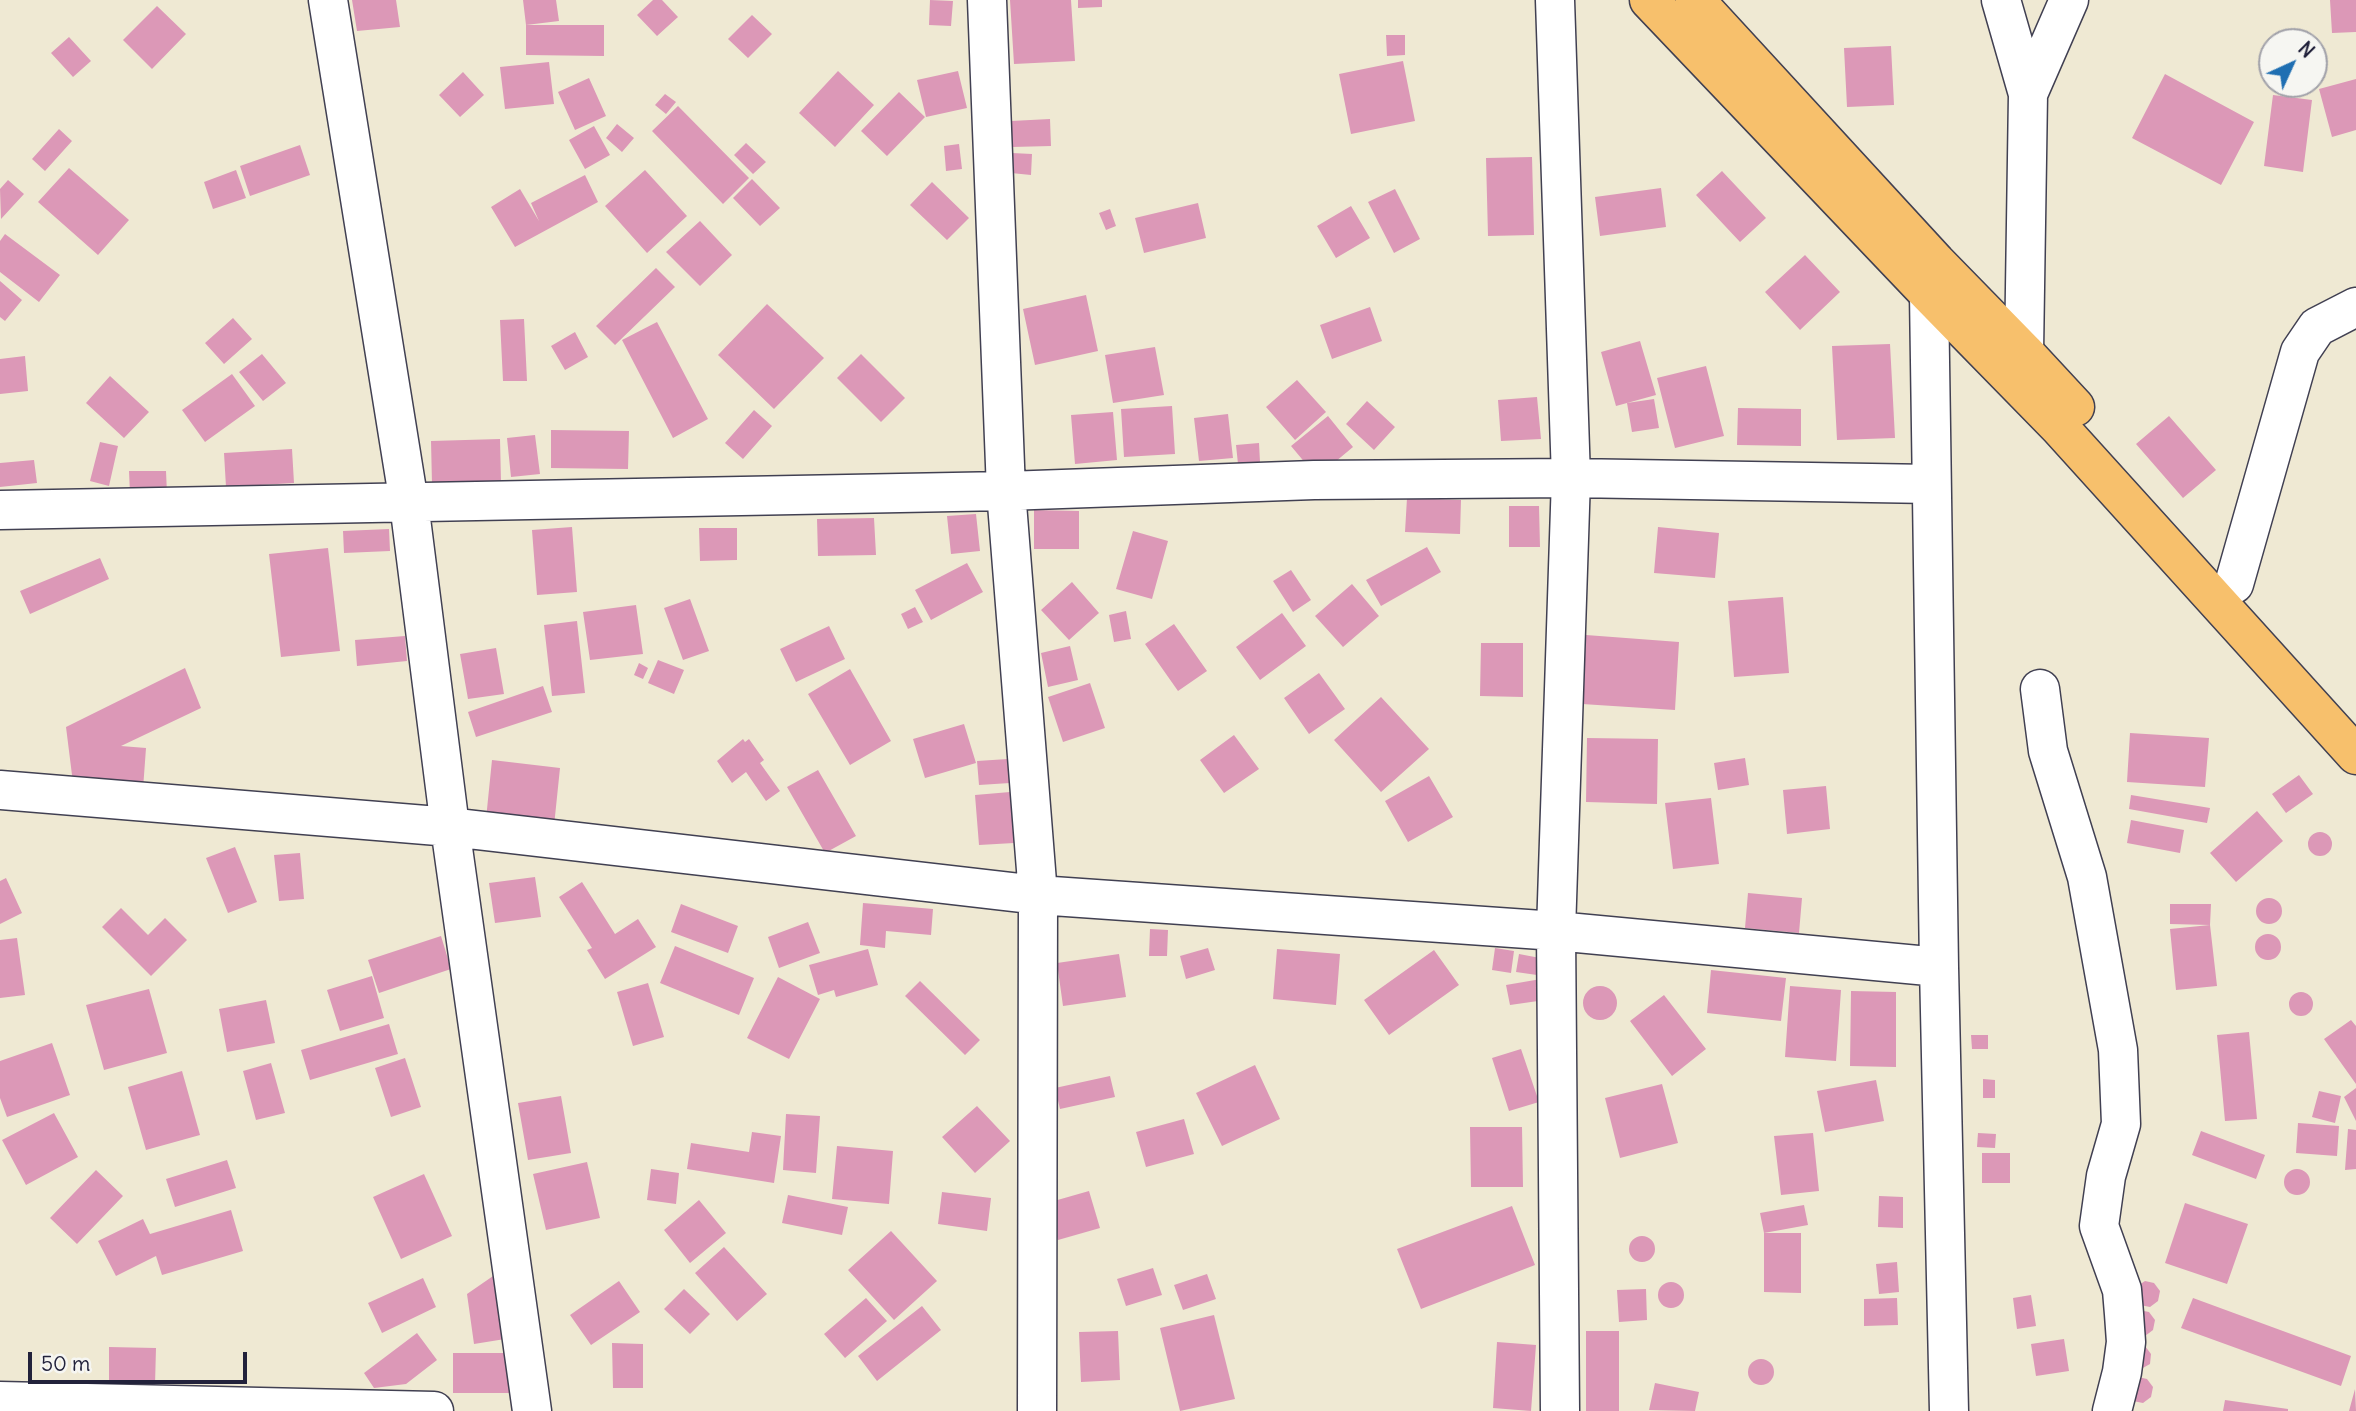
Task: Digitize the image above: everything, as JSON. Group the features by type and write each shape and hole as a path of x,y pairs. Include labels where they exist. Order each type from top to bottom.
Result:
{"highway":[{"path":"1649,0 1932,278 2024,352 2356,717"},
{"path":"1695,0 2060,428 2356,755"}],"street":[{"path":"328,0 409,503 450,827 532,1411"},
{"path":"987,0 1006,491 1038,895 1037,1411"},
{"path":"1555,0 1571,478 1556,930 1560,1411"},
{"path":"2001,0 2028,94 2024,352"},
{"path":"2028,94 2069,0"},
{"path":"1932,278 1931,484 1938,967 1949,1411"},
{"path":"2234,584 2300,352 2317,327 2356,307"},
{"path":"0,510 1006,491 1314,480 1571,478 1931,484"},
{"path":"2040,690 2048,751 2087,877 2118,1051 2122,1124 2106,1176 2099,1226 2122,1290 2126,1342 2112,1411"},
{"path":"0,790 450,827 1038,895 1556,930 1938,967"},
{"path":"0,1401 434,1411"}],"building":[{"path":"352,0 396,0 400,27 357,31"},
{"path":"523,0 556,0 559,21 526,25"},
{"path":"653,0 662,0 678,17 657,36 637,15"},
{"path":"930,0 953,1 951,26 929,25"},
{"path":"1010,0 1071,0 1075,61 1014,64"},
{"path":"1078,0 1102,0 1102,7 1078,8"},
{"path":"2330,0 2356,0 2356,32 2332,33"},
{"path":"157,6 186,34 152,69 123,40"},
{"path":"752,15 772,34 748,58 728,39"},
{"path":"526,25 604,25 604,56 526,55"},
{"path":"1386,35 1405,35 1405,55 1387,56"},
{"path":"69,37 91,61 73,77 51,53"},
{"path":"1891,46 1894,105 1847,107 1844,48"},
{"path":"1403,61 1415,121 1351,134 1339,74"},
{"path":"549,62 554,104 505,109 500,67"},
{"path":"838,71 874,105 835,147 799,113"},
{"path":"958,71 967,108 926,117 917,80"},
{"path":"463,72 484,95 460,117 439,95"},
{"path":"2165,74 2254,122 2221,185 2132,138"},
{"path":"589,78 606,116 575,130 558,92"},
{"path":"2356,79 2356,130 2332,137 2321,98 2328,98 2328,87"},
{"path":"899,92 925,117 887,156 861,131"},
{"path":"665,94 676,102 666,114 655,105"},
{"path":"2273,98 2312,100 2303,172 2264,166"},
{"path":"678,106 749,178 723,204 652,131"},
{"path":"1050,119 1051,146 1012,147 1011,121"},
{"path":"617,124 634,138 622,152 606,138"},
{"path":"594,126 610,155 585,169 569,140"},
{"path":"59,129 72,141 45,171 32,159"},
{"path":"746,143 766,162 753,174 734,155"},
{"path":"959,144 962,169 946,171 944,146"},
{"path":"300,145 310,175 250,196 240,166"},
{"path":"1012,153 1032,154 1031,175 1011,173"},
{"path":"1532,157 1534,235 1488,236 1486,158"},
{"path":"69,168 129,220 98,255 38,202"},
{"path":"236,170 246,198 213,209 204,182"},
{"path":"645,170 687,216 647,253 605,206"},
{"path":"1722,171 1766,218 1740,242 1696,195"},
{"path":"585,175 598,202 515,247 491,207 520,189 539,221 531,203"},
{"path":"752,179 780,208 760,226 733,198"},
{"path":"8,180 24,194 1,219 0,189"},
{"path":"932,182 969,218 947,240 910,205"},
{"path":"1661,188 1666,227 1600,236 1595,197"},
{"path":"1395,189 1420,239 1394,253 1368,202"},
{"path":"1198,203 1206,238 1144,253 1135,218"},
{"path":"1351,206 1370,238 1336,258 1317,226"},
{"path":"1110,209 1116,226 1106,230 1099,213"},
{"path":"700,221 732,255 700,286 666,252"},
{"path":"5,234 60,275 39,302 0,272 0,241"},
{"path":"1805,255 1840,292 1800,330 1765,292"},
{"path":"656,268 675,287 615,345 596,326"},
{"path":"0,281 22,300 5,321 0,317"},
{"path":"1086,295 1098,351 1035,365 1023,309"},
{"path":"767,304 824,358 774,409 718,355"},
{"path":"1370,307 1382,341 1332,359 1320,325"},
{"path":"233,318 252,339 224,364 205,343"},
{"path":"524,319 527,381 503,381 500,320"},
{"path":"657,322 708,419 673,438 622,340"},
{"path":"575,332 588,357 565,370 551,346"},
{"path":"1640,341 1656,395 1616,406 1601,352"},
{"path":"1890,344 1895,438 1837,440 1832,346"},
{"path":"1155,347 1164,395 1113,403 1105,355"},
{"path":"262,354 286,383 263,401 239,372"},
{"path":"861,354 905,398 881,422 837,378"},
{"path":"25,356 28,391 0,394 0,359"},
{"path":"1706,366 1724,436 1675,448 1657,378"},
{"path":"232,374 255,406 205,442 182,410"},
{"path":"110,376 149,412 124,438 86,403"},
{"path":"1297,380 1326,412 1295,440 1266,407"},
{"path":"1537,397 1541,439 1501,441 1498,400"},
{"path":"1654,399 1659,428 1632,432 1627,403"},
{"path":"1367,401 1395,427 1374,450 1346,424"},
{"path":"1172,406 1175,454 1124,457 1121,409"},
{"path":"1738,408 1801,409 1801,446 1737,445"},
{"path":"754,410 772,426 743,459 725,443"},
{"path":"1113,412 1117,460 1075,464 1071,415"},
{"path":"1228,414 1233,458 1199,461 1194,418"},
{"path":"1328,416 1353,447 1317,477 1291,446"},
{"path":"2169,416 2216,470 2183,498 2136,444"},
{"path":"551,430 629,431 628,469 551,468"},
{"path":"535,435 540,474 511,477 507,438"},
{"path":"500,439 501,483 432,484 431,441"},
{"path":"100,442 118,446 109,486 90,481"},
{"path":"1259,443 1260,462 1238,464 1236,445"},
{"path":"292,449 294,483 226,487 224,453"},
{"path":"34,460 37,483 0,487 0,463"},
{"path":"129,471 166,471 167,494 130,494"},
{"path":"1407,498 1461,500 1460,534 1405,532"},
{"path":"1509,506 1539,506 1540,547 1509,547"},
{"path":"1034,510 1079,511 1079,549 1034,549"},
{"path":"976,514 980,551 951,554 947,516"},
{"path":"874,518 876,555 818,556 817,519"},
{"path":"572,527 577,592 537,595 532,530"},
{"path":"1658,527 1719,533 1715,578 1654,573"},
{"path":"699,528 737,528 737,560 700,561"},
{"path":"389,529 390,551 344,553 343,531"},
{"path":"1133,531 1168,541 1152,599 1116,589"},
{"path":"1427,547 1441,572 1381,606 1366,580"},
{"path":"328,548 340,651 281,657 269,554"},
{"path":"100,558 109,579 30,614 20,591"},
{"path":"967,563 983,592 931,620 915,590"},
{"path":"1291,570 1311,600 1293,612 1273,581"},
{"path":"1072,582 1099,613 1069,640 1041,610"},
{"path":"1352,584 1379,616 1343,647 1315,616"},
{"path":"1783,597 1789,673 1734,677 1728,601"},
{"path":"690,599 709,651 683,660 664,608"},
{"path":"636,605 643,654 590,660 583,612"},
{"path":"915,607 923,622 908,629 901,614"},
{"path":"1126,611 1131,639 1114,642 1109,615"},
{"path":"1282,613 1306,646 1260,680 1236,647"},
{"path":"577,621 585,693 552,696 544,625"},
{"path":"1174,624 1207,671 1178,691 1145,644"},
{"path":"829,626 845,659 796,682 780,649"},
{"path":"1586,635 1679,642 1675,710 1582,704"},
{"path":"405,636 407,661 357,666 355,640"},
{"path":"1481,643 1523,643 1523,697 1480,696"},
{"path":"1070,646 1078,680 1048,687 1041,653"},
{"path":"496,648 504,694 468,699 460,654"},
{"path":"658,660 684,670 674,694 648,683"},
{"path":"639,663 648,668 643,679 634,675"},
{"path":"185,668 201,708 121,746 146,748 143,789 73,783 66,727"},
{"path":"850,669 891,741 850,765 808,694"},
{"path":"1319,673 1345,709 1309,734 1284,698"},
{"path":"1090,683 1105,728 1063,742 1048,697"},
{"path":"543,686 552,712 476,737 468,712"},
{"path":"1381,697 1429,749 1381,792 1334,740"},
{"path":"964,724 976,763 925,778 913,739"},
{"path":"2130,733 2209,738 2205,787 2127,782"},
{"path":"1234,735 1259,769 1224,793 1200,760"},
{"path":"1587,738 1658,739 1657,804 1586,802"},
{"path":"743,739 745,742 749,739 764,760 760,763 780,791 766,801 746,772 732,783 717,761"},
{"path":"1745,758 1749,785 1718,790 1714,763"},
{"path":"1008,759 1010,783 979,785 977,761"},
{"path":"492,760 560,768 554,826 486,819"},
{"path":"818,770 856,836 825,853 787,787"},
{"path":"2299,775 2313,794 2286,813 2272,794"},
{"path":"1429,776 1453,817 1408,842 1385,801"},
{"path":"1826,786 1830,829 1787,834 1783,790"},
{"path":"1010,792 1014,843 979,845 975,795"},
{"path":"2131,795 2210,808 2207,823 2129,809"},
{"path":"1711,798 1719,864 1673,869 1665,803"},
{"path":"2257,811 2283,841 2236,882 2210,853"},
{"path":"2131,820 2184,830 2180,853 2127,843"},
{"path":"2315,832 2325,832 2332,839 2332,849 2325,856 2315,856 2308,849 2308,839"},
{"path":"235,847 257,902 228,913 206,858"},
{"path":"300,853 304,899 279,901 274,855"},
{"path":"535,877 541,917 495,923 489,883"},
{"path":"6,878 22,913 0,924 0,881"},
{"path":"582,882 615,934 638,919 656,947 605,979 587,950 592,948 559,897"},
{"path":"1748,893 1802,898 1799,933 1745,928"},
{"path":"2269,898 2278,902 2282,911 2278,920 2269,924 2260,920 2256,911 2260,902"},
{"path":"863,903 933,909 931,935 886,931 885,948 860,945"},
{"path":"681,904 738,926 728,953 671,932"},
{"path":"2170,904 2211,904 2210,925 2170,924"},
{"path":"121,908 148,935 165,918 187,940 151,976 102,927"},
{"path":"808,922 820,953 779,968 768,937"},
{"path":"2210,925 2217,986 2176,990 2170,929"},
{"path":"1150,929 1168,930 1167,956 1149,956"},
{"path":"2268,934 2277,938 2281,947 2277,956 2268,960 2259,956 2255,947 2259,938"},
{"path":"441,936 451,969 379,993 368,960"},
{"path":"17,938 25,995 0,998 0,940"},
{"path":"675,946 754,978 739,1015 660,983"},
{"path":"1208,948 1215,970 1186,979 1180,956"},
{"path":"1495,948 1514,951 1511,973 1492,970"},
{"path":"868,949 878,985 836,997 834,990 818,995 809,965"},
{"path":"1277,949 1340,954 1336,1005 1273,999"},
{"path":"1434,950 1459,985 1389,1035 1364,1000"},
{"path":"1119,954 1126,997 1063,1006 1057,963"},
{"path":"1519,954 1540,958 1537,975 1516,972"},
{"path":"1711,970 1786,978 1781,1021 1707,1013"},
{"path":"372,976 384,1018 340,1031 327,990"},
{"path":"778,977 820,999 789,1059 747,1038"},
{"path":"1541,979 1545,1000 1510,1005 1506,985"},
{"path":"920,981 980,1040 965,1055 905,996"},
{"path":"648,983 664,1037 633,1046 617,992"},
{"path":"1600,986 1612,991 1617,1003 1612,1015 1600,1020 1588,1015 1583,1003 1588,991"},
{"path":"1790,986 1841,990 1836,1061 1785,1057"},
{"path":"149,989 167,1053 104,1070 86,1005"},
{"path":"1851,991 1896,992 1896,1067 1850,1066"},
{"path":"2296,992 2306,992 2313,999 2313,1009 2306,1016 2296,1016 2289,1009 2289,999"},
{"path":"1664,995 1706,1049 1672,1076 1630,1021"},
{"path":"266,1000 275,1043 227,1052 219,1009"},
{"path":"2351,1020 2356,1026 2356,1084 2324,1039"},
{"path":"389,1024 398,1054 310,1080 301,1050"},
{"path":"2249,1032 2257,1119 2225,1121 2217,1035"},
{"path":"1971,1035 1988,1035 1988,1049 1972,1049"},
{"path":"52,1043 70,1095 7,1117 0,1098 0,1061"},
{"path":"1521,1049 1539,1102 1509,1111 1492,1058"},
{"path":"405,1058 421,1107 391,1117 375,1068"},
{"path":"271,1063 285,1113 256,1120 243,1071"},
{"path":"1255,1065 1280,1119 1222,1146 1196,1093"},
{"path":"182,1071 200,1135 146,1150 128,1087"},
{"path":"1110,1076 1115,1097 1060,1109 1055,1088"},
{"path":"1983,1079 1995,1080 1995,1098 1983,1098"},
{"path":"1876,1080 1884,1121 1825,1132 1817,1091"},
{"path":"1662,1084 1678,1143 1620,1158 1605,1098"},
{"path":"2356,1088 2356,1121 2344,1097"},
{"path":"2319,1091 2341,1096 2335,1123 2312,1117"},
{"path":"561,1096 571,1153 528,1160 518,1103"},
{"path":"977,1106 1010,1141 975,1173 942,1137"},
{"path":"54,1113 78,1157 26,1185 2,1140"},
{"path":"786,1114 820,1116 816,1173 783,1170"},
{"path":"1184,1119 1194,1154 1146,1167 1136,1132"},
{"path":"2298,1123 2339,1126 2337,1156 2296,1153"},
{"path":"1470,1127 1522,1127 1523,1187 1471,1187"},
{"path":"2348,1129 2356,1130 2356,1169 2345,1170"},
{"path":"2201,1131 2265,1155 2256,1179 2192,1155"},
{"path":"752,1132 781,1136 774,1183 687,1169 691,1143 749,1152"},
{"path":"1813,1133 1819,1191 1781,1195 1774,1136"},
{"path":"1978,1133 1996,1134 1995,1148 1977,1147"},
{"path":"837,1146 893,1151 889,1204 832,1199"},
{"path":"1982,1153 2010,1153 2010,1183 1982,1183"},
{"path":"227,1160 236,1188 175,1207 166,1179"},
{"path":"587,1162 600,1218 546,1230 533,1174"},
{"path":"651,1169 679,1173 676,1204 647,1200"},
{"path":"2297,1169 2306,1173 2310,1182 2306,1191 2297,1195 2288,1191 2284,1182 2288,1173"},
{"path":"96,1170 123,1196 77,1244 50,1218"},
{"path":"424,1174 452,1236 401,1259 373,1197"},
{"path":"1089,1191 1100,1228 1058,1240 1047,1203"},
{"path":"942,1192 991,1198 987,1231 938,1224"},
{"path":"788,1195 848,1207 842,1235 782,1223"},
{"path":"1879,1196 1903,1197 1903,1228 1878,1227"},
{"path":"699,1200 726,1233 690,1263 664,1230"},
{"path":"2185,1203 2248,1224 2227,1284 2165,1263"},
{"path":"1804,1205 1808,1225 1764,1233 1760,1213"},
{"path":"1512,1206 1535,1265 1421,1309 1397,1249"},
{"path":"231,1210 243,1251 162,1275 156,1256 116,1276 98,1241 143,1219 150,1234"},
{"path":"891,1231 937,1281 894,1320 848,1270"},
{"path":"1764,1233 1801,1233 1801,1293 1764,1292"},
{"path":"1642,1236 1651,1240 1655,1249 1651,1258 1642,1262 1633,1258 1629,1249 1633,1240"},
{"path":"724,1247 767,1294 737,1321 695,1273"},
{"path":"1897,1262 1899,1292 1879,1294 1876,1264"},
{"path":"1153,1268 1162,1295 1126,1306 1117,1279"},
{"path":"496,1274 505,1339 474,1344 467,1294"},
{"path":"1207,1274 1216,1299 1183,1310 1174,1285"},
{"path":"423,1278 436,1307 382,1333 368,1303"},
{"path":"619,1281 640,1312 591,1345 570,1315"},
{"path":"2145,1281 2154,1283 2160,1291 2158,1301 2150,1307 2140,1305 2136,1287"},
{"path":"1671,1282 1680,1286 1684,1295 1680,1304 1671,1308 1662,1304 1658,1295 1662,1286"},
{"path":"684,1289 710,1314 690,1334 664,1309"},
{"path":"1646,1289 1647,1320 1619,1322 1617,1290"},
{"path":"2031,1295 2036,1326 2017,1329 2013,1298"},
{"path":"866,1298 887,1321 845,1358 824,1334"},
{"path":"1897,1298 1898,1325 1864,1326 1864,1299"},
{"path":"2193,1298 2351,1356 2341,1386 2181,1328"},
{"path":"922,1306 941,1330 877,1381 858,1356"},
{"path":"2139,1310 2149,1312 2155,1320 2153,1330 2145,1336 2135,1335"},
{"path":"1214,1315 1235,1399 1180,1411 1160,1328"},
{"path":"1118,1331 1120,1380 1081,1382 1079,1332"},
{"path":"1586,1331 1619,1331 1619,1411 1586,1411"},
{"path":"417,1333 437,1360 406,1384 374,1388 364,1373"},
{"path":"2064,1339 2069,1371 2036,1376 2031,1344"},
{"path":"1497,1342 1536,1345 1531,1411 1493,1408"},
{"path":"612,1343 643,1344 643,1388 613,1388"},
{"path":"2135,1344 2145,1346 2151,1354 2150,1364 2141,1369"},
{"path":"109,1347 156,1348 155,1385 109,1384"},
{"path":"453,1353 512,1353 513,1393 453,1393"},
{"path":"1761,1359 1770,1363 1774,1372 1770,1381 1761,1385 1752,1381 1748,1372 1752,1363"},
{"path":"2138,1377 2147,1379 2153,1387 2151,1397 2143,1403 2133,1401"},
{"path":"1655,1383 1699,1392 1695,1411 1649,1410"},
{"path":"2355,1389 2356,1411 2349,1411"},
{"path":"2225,1400 2288,1409 2288,1411 2223,1411"}]}
